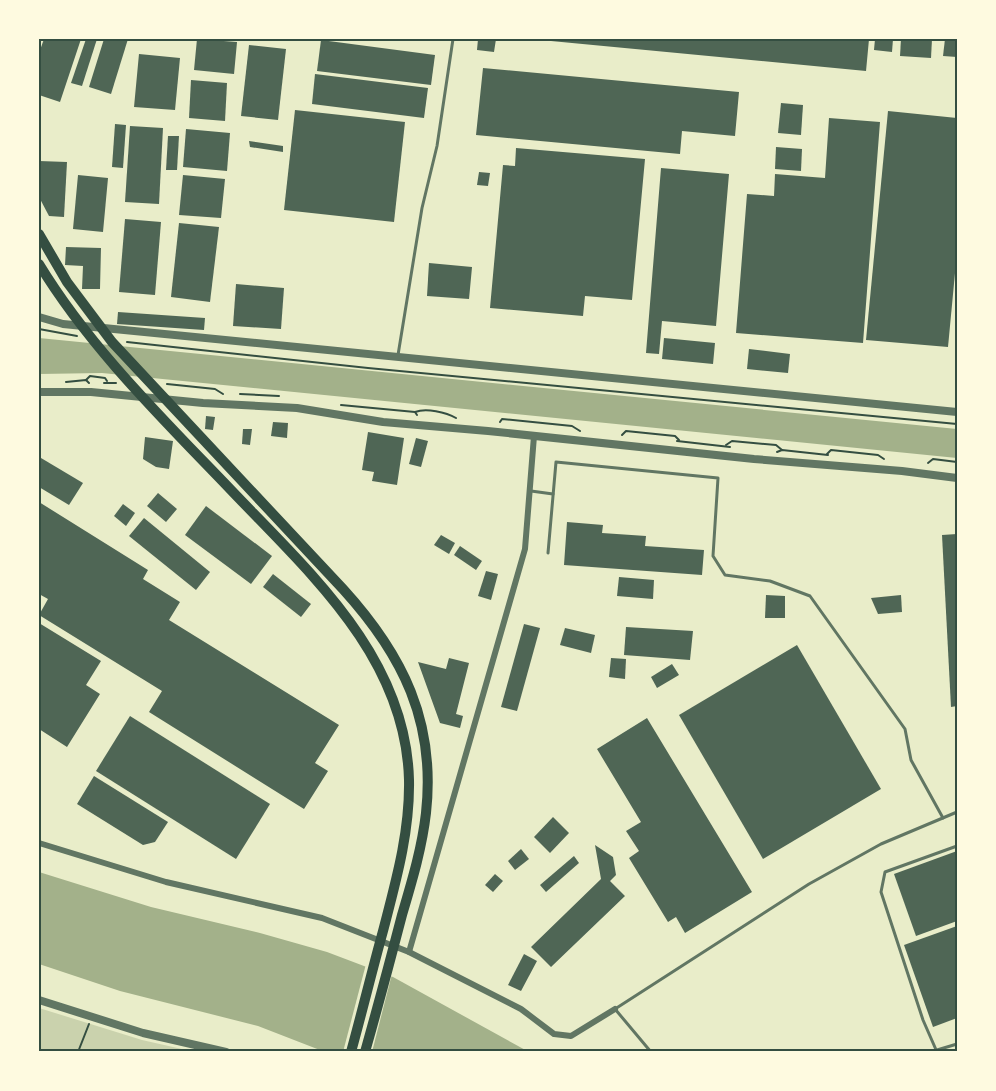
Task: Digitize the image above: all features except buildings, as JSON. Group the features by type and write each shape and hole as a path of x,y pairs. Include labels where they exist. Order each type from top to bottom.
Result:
{"main road":[{"path":"39,234 67,282 112,342 374,625 394,655 411,692 418,711 426,754 428,785 425,815 412,880 365,1052"},
{"path":"39,264 55,290 101,351 328,594 370,650 392,694 402,721 408,760 407,822 398,875 351,1052"}],"street":[{"path":"39,317 63,324 957,412"},
{"path":"39,392 91,392 203,403 297,408 383,422 957,478"},
{"path":"409,952 525,549 534,436"},
{"path":"39,843 166,882 322,918 409,952 521,1009 554,1034 571,1036 615,1009"},
{"path":"39,1000 143,1033 226,1052"}],"lane":[{"path":"398,357 422,208 437,146 453,39"},
{"path":"548,553 556,462 718,478 713,556 725,575 770,581 810,596 905,729 911,760 943,818"},
{"path":"530,491 553,494"},
{"path":"651,1052 615,1009 809,884 881,844 957,812"},
{"path":"957,846 885,872 881,892 923,1020 937,1051 957,1044"}],"path":[{"path":"39,329 81,337"},
{"path":"127,342 368,368 957,424"},
{"path":"86,380 90,376 105,378 108,382"},
{"path":"163,388 168,383 215,389 223,394"},
{"path":"415,412 419,410 448,413 456,418"},
{"path":"500,422 502,419 572,426 580,431"},
{"path":"622,435 626,431 675,436 680,440"},
{"path":"726,445 732,441 776,445 782,450"},
{"path":"827,454 831,450 878,455 884,459"},
{"path":"928,464 933,459 957,462"},
{"path":"78,1052 89,1024"}],"shaded area":[{"path":"39,338 957,429 957,458 102,373 39,374"},
{"path":"39,872 151,907 260,933 327,952 393,977 529,1052 325,1052 258,1026 120,991 39,964"},
{"path":"39,1008 142,1040 195,1052 39,1052"}],"pier":[{"path":"366,964 392,974 372,1052 343,1052"}]}
